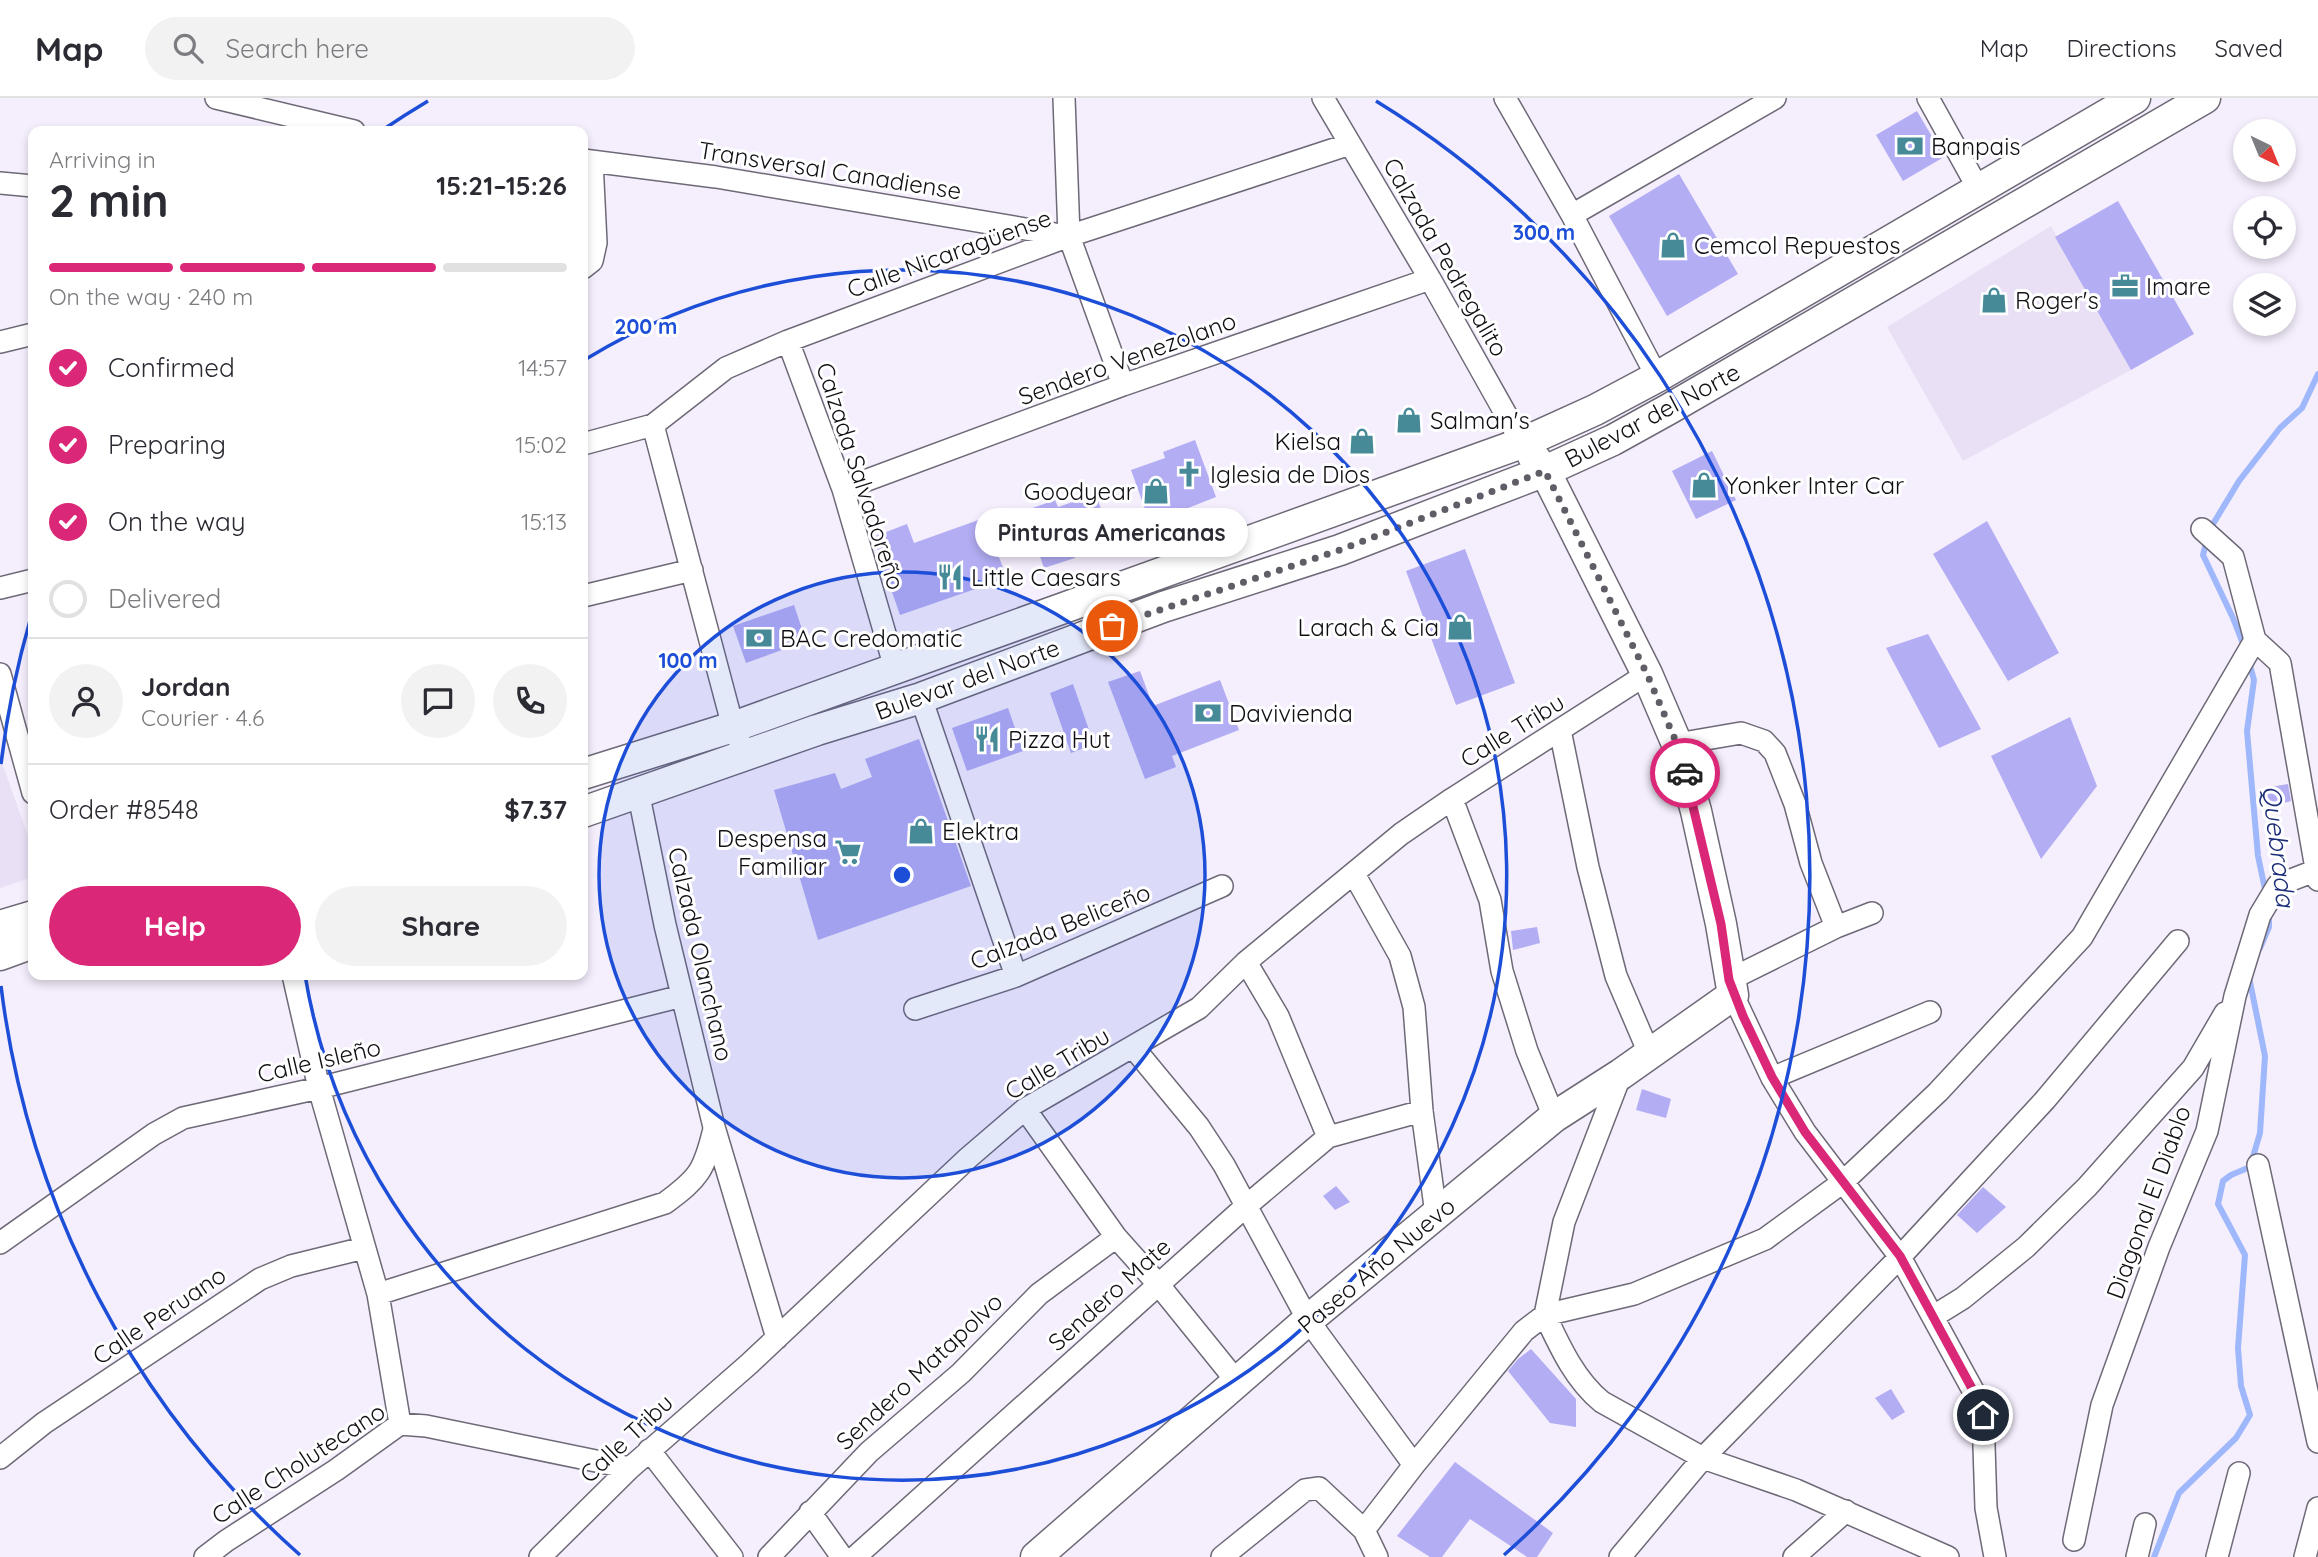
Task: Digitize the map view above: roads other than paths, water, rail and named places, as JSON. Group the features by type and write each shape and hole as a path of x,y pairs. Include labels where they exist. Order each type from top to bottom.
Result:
{"main road":[{"name":"Bulevar del Norte","path":"588,772 733,727 1522,443 1595,410 1657,377 2135,98"},
{"name":"Bulevar del Norte","path":"588,810 920,698 1163,607 1340,550 1545,471 1613,440 1669,409 2205,98"},
{"path":"1522,443 1545,471 1647,674 1677,744 1721,924 1731,988"},
{"path":"0,926 28,918"},
{"path":"0,955 28,945"},
{"name":"Paseo Año Nuevo","path":"1036,1557 1308,1320 1554,1117 1621,1074 1731,988"}],"street":[{"path":"216,98 301,126"},
{"path":"1064,98 1069,236 1123,385"},
{"name":"Calzada Pedregalito","path":"1323,98 1430,279 1522,443"},
{"path":"1505,98 1573,215 1657,377"},
{"path":"1573,215 1775,98"},
{"path":"1928,98 1979,190"},
{"name":"Calle Nicaragüense","path":"588,443 653,425 726,368 788,341 1069,236 1350,144"},
{"path":"588,161 596,243 592,261 588,264"},
{"name":"Transversal Canadiense","path":"588,161 716,177 1069,236"},
{"path":"0,183 28,186"},
{"name":"Sendero Venezolano","path":"842,489 1123,385 1430,279"},
{"path":"0,342 28,335"},
{"name":"Calzada Salvadoreño","path":"788,341 842,489 895,668"},
{"path":"653,425 733,727 745,755"},
{"path":"1364,1530 1524,1331 1545,1315 1634,1294 1765,1240 1843,1182 1938,1092 2082,937 2248,651 2232,557 2208,534"},
{"path":"588,595 692,570"},
{"path":"0,588 28,581"},
{"path":"2248,651 2280,663 2317,875"},
{"path":"0,674 25,731 28,754"},
{"name":"Calle Tribu","path":"540,1557 649,1450 777,1338 968,1158 1025,1109 1199,1008 1246,962 1401,834 1647,674"},
{"path":"920,698 1016,976"},
{"path":"1560,730 1588,867 1616,976 1649,1053"},
{"path":"1677,744 1741,733 1763,741 1775,753 1795,804 1811,863 1836,927"},
{"name":"Calzada Olanchano","path":"638,792 665,925 714,1127 777,1338"},
{"path":"1452,799 1490,900 1502,971 1527,1051 1554,1117"},
{"path":"1354,874 1400,956 1414,1007 1422,1111 1436,1214"},
{"name":"Diagonal El Diablo","path":"2074,1540 2102,1405 2159,1247 2207,1131 2235,996 2260,915 2278,885 2317,875"},
{"name":"Calzada Beliceño","path":"915,1009 1016,976 1223,886"},
{"name":"Paseo Año Nuevo","path":"1731,988 1836,927 1872,912"},
{"path":"1620,1557 1703,1458 1900,1256 2045,1100 2178,940"},
{"path":"1246,962 1278,1016 1328,1137"},
{"path":"294,980 319,1088 378,1294 400,1424"},
{"path":"1731,988 1772,1077 1805,1132 1900,1256 1975,1394 1983,1415 1986,1508 1995,1557"},
{"name":"Calle Isleño","path":"0,1244 154,1134 183,1118 319,1088 682,996"},
{"path":"1934,1316 1964,1298 2026,1247 2087,1187 2193,1068 2235,996"},
{"path":"1772,1077 1930,1012"},
{"path":"1133,1048 1199,1127 1224,1165 1308,1320 1414,1465"},
{"path":"1621,1074 1564,1222 1545,1315 1564,1354 1588,1391 1602,1402 1703,1458 1846,1511 1948,1557"},
{"path":"1025,1109 1116,1237 1238,1383"},
{"name":"Sendero Mate","path":"855,1557 1158,1284 1328,1137 1422,1111"},
{"path":"378,1294 665,1203 692,1183 707,1157 714,1127"},
{"path":"2258,1166 2318,1443"},
{"name":"Sendero Matapolvo","path":"769,1557 869,1452 961,1373 1039,1294 1116,1237"},
{"name":"Calle Peruano","path":"0,1458 44,1423 260,1279 291,1266 364,1248"},
{"name":"Calle Cholutecano","path":"205,1557 400,1424 426,1426 630,1468"},
{"path":"649,1450 732,1557"},
{"path":"2217,1557 2239,1473"},
{"path":"1222,1557 1305,1490 1319,1488 1364,1530 1377,1557"},
{"path":"2305,1557 2318,1508"},
{"path":"1794,1557 1846,1511"},
{"path":"810,1512 842,1557"},
{"path":"2137,1557 2144,1524"}],"waterway":[{"name":"Quebrada","path":"2210,529 2239,481 2280,428 2302,408 2318,374"},
{"name":"Quebrada","path":"2207,540 2203,555 2245,649"},
{"name":"Quebrada","path":"2249,662 2254,680 2247,731 2258,856 2266,894"},
{"name":"Quebrada","path":"2260,948 2269,927 2269,915"},
{"name":"Quebrada","path":"2154,1557 2179,1493 2236,1438 2250,1415 2241,1386 2238,1348 2245,1255 2218,1204 2223,1181 2250,1167 2260,1133 2265,1056 2249,977"}],"place":[{"name":"Banpais","path":"1910,146"},
{"name":"Cemcol Repuestos","path":"1673,245"},
{"name":"Imare","path":"2125,286"},
{"name":"Roger's","path":"1994,300"},
{"name":"Salman's","path":"1409,420"},
{"name":"Kielsa","path":"1362,441"},
{"name":"Iglesia de Dios","path":"1189,474"},
{"name":"Yonker Inter Car","path":"1704,485"},
{"name":"Goodyear","path":"1156,491"},
{"name":"Little Caesars","path":"950,577"},
{"name":"Pinturas Americanas","path":"1112,626"},
{"name":"Larach & Cia","path":"1460,627"},
{"name":"BAC Credomatic","path":"759,638"},
{"name":"Davivienda","path":"1208,713"},
{"name":"Pizza Hut","path":"987,739"},
{"name":"Elektra","path":"921,831"},
{"name":"Despensa Familiar","path":"848,852"}]}
